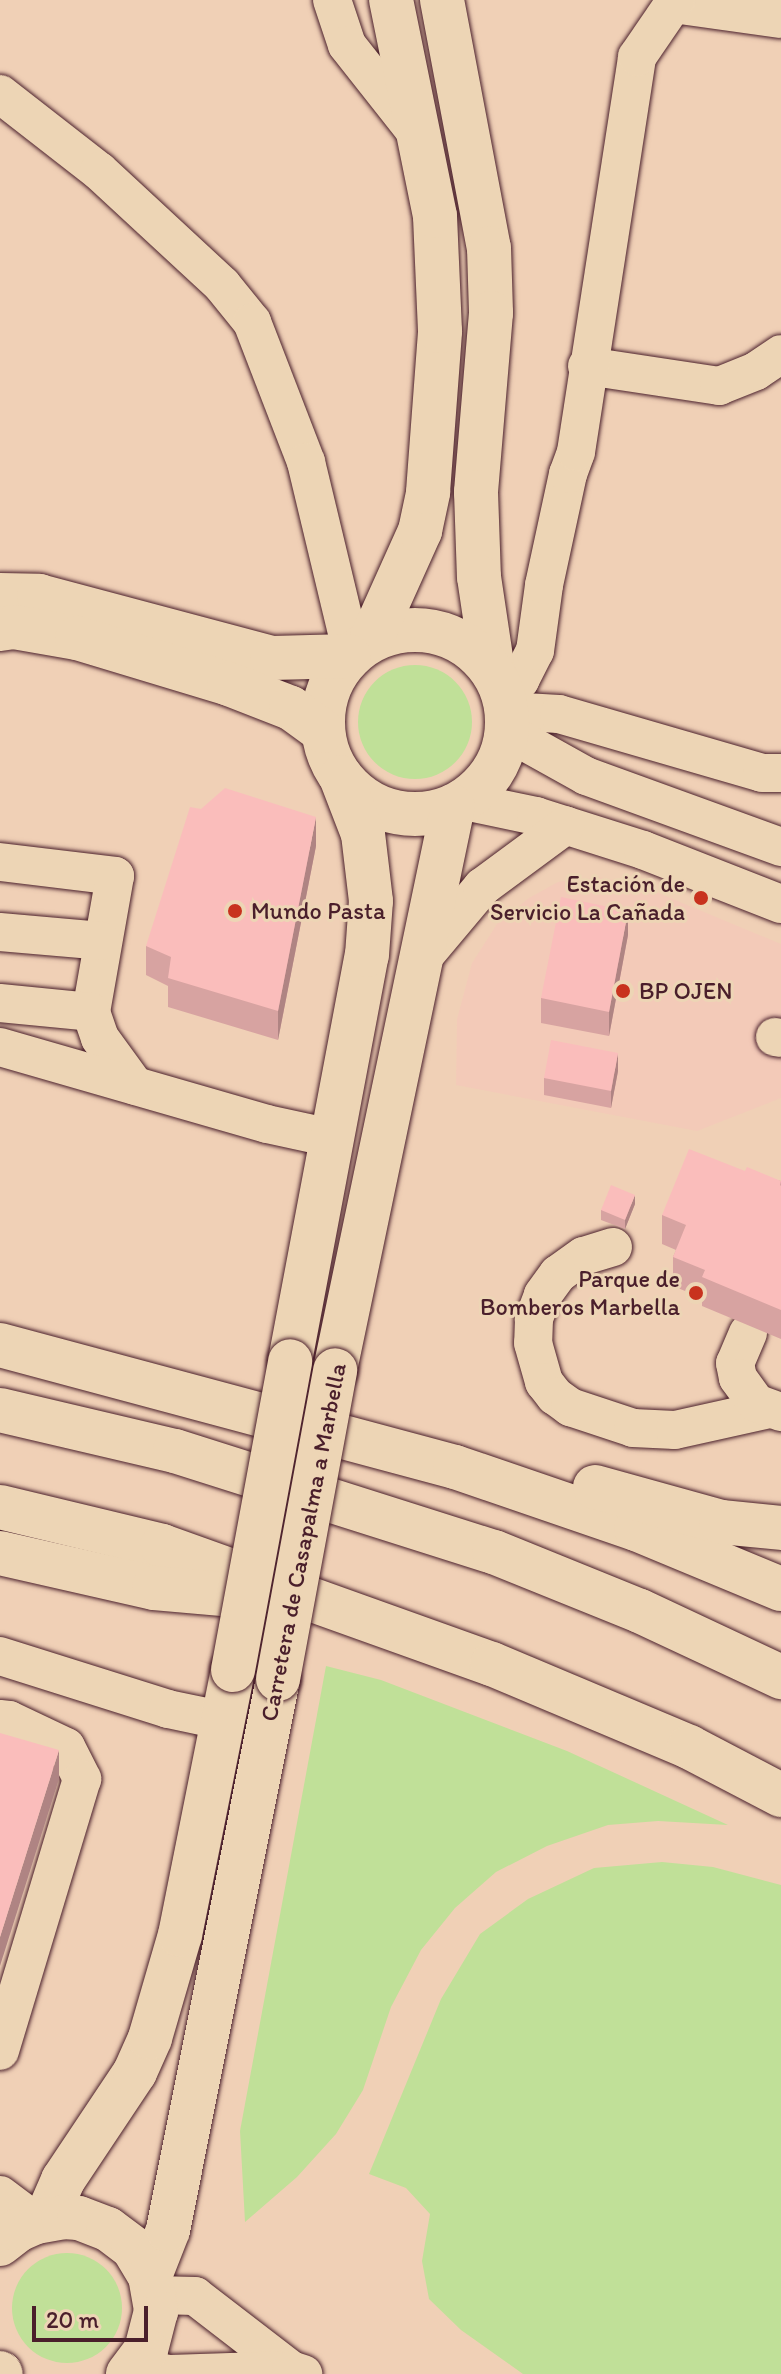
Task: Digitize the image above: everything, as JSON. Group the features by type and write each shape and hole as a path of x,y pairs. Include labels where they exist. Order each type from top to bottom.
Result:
{"main road":[{"path":"391,0 435,216 441,294 428,492 411,557 357,650 328,691 323,731 328,755 341,777 355,792 392,811 413,815 458,804 494,772 502,701 479,577 476,506 491,276 484,212 442,0"},
{"path":"0,595 39,596 272,658 357,650 392,632 438,632 468,647 502,701"},
{"path":"0,629 14,627 77,638 214,679 291,708 323,731"},
{"name":"Carretera de Casapalma a Marbella","path":"27,2228 135,2072 150,2038 180,1935 367,955 371,901 363,834 341,777"},
{"name":"Carretera de Casapalma a Marbella","path":"131,2372 154,2327 152,2285 168,2230 278,1679 335,1370 418,964 458,804"},
{"path":"6,1345 455,1467 636,1529 781,1589"},
{"path":"0,1410 175,1451 494,1552 640,1611 781,1677"},
{"path":"455,1467 548,1474 721,1522 781,1528"},
{"path":"0,1507 162,1546 507,1670 689,1747 781,1795"},
{"path":"0,1553 154,1588 316,1602"},
{"path":"27,2228 79,2218 108,2229 133,2248 152,2285"}],"street":[{"path":"332,0 347,45 418,135"},
{"path":"502,701 520,680 535,651 544,585 568,474 576,452 587,366 624,159 637,57 675,2 781,19"},
{"path":"0,94 99,171 222,285 252,322 306,462 357,650"},
{"path":"587,366 719,386 756,371 781,354"},
{"path":"502,701 559,714 762,773 781,773"},
{"path":"502,701 586,776 781,847"},
{"path":"458,804 566,825 643,850 781,904"},
{"path":"418,964 482,887 566,825"},
{"path":"0,862 115,876 91,1012 100,1038 135,1086"},
{"path":"0,932 102,941"},
{"path":"0,1003 91,1012"},
{"path":"0,1047 267,1124 332,1138"},
{"path":"613,1247 583,1256 558,1274 543,1295 534,1319 533,1343 544,1382 555,1396 570,1407 633,1428 675,1430 775,1411"},
{"path":"748,1333 735,1363 738,1378 756,1403 775,1411"},
{"path":"0,1656 168,1709 220,1720"},
{"path":"0,1719 9,1720 66,1747 82,1779 0,2051"},
{"path":"0,2195 27,2228"},
{"path":"152,2285 195,2296 297,2372"},
{"path":"131,2372 297,2372"}],"shaded area":[{"name":"BP OJEN","path":"598,877 639,885 781,944 781,1098 697,1131 456,1085 457,1019 472,963 497,924 529,898 558,882"}],"green space":[{"path":"415,665 437,669 456,681 468,700 472,722 468,744 456,763 437,775 415,779 393,775 374,763 362,744 358,722 362,700 374,681 393,669"},
{"path":"326,1666 381,1680 567,1751 728,1825 658,1821 608,1825 547,1846 496,1872 455,1908 421,1950 391,2007 363,2090 336,2134 297,2177 245,2222 240,2131"},
{"path":"662,1862 713,1867 781,1885 781,2374 523,2374 461,2330 429,2299 422,2261 430,2214 406,2188 369,2174 441,1999 480,1934 528,1899 594,1868"},
{"path":"67,2253 88,2257 106,2269 118,2287 122,2308 118,2329 106,2347 88,2359 67,2363 46,2359 28,2347 16,2329 12,2308 16,2287 28,2269 46,2257"}],"building":[{"name":"Mundo Pasta","path":"225,788 316,817 278,1011 168,978 171,957 146,946 190,807 201,809"},
{"path":"561,897 628,911 609,1012 541,998"},
{"path":"551,1040 618,1053 611,1091 544,1078"},
{"path":"689,1149 781,1181 781,1310 702,1277 705,1270 673,1257 686,1225 662,1215"},
{"path":"611,1185 635,1195 625,1220 601,1210"},
{"path":"0,1733 59,1750 0,1937"}],"place":[{"name":"Estación de Servicio La Cañada","path":"701,898"},
{"name":"Mundo Pasta","path":"235,911"},
{"name":"BP OJEN","path":"623,991"},
{"name":"Parque de Bomberos Marbella","path":"696,1293"}]}
